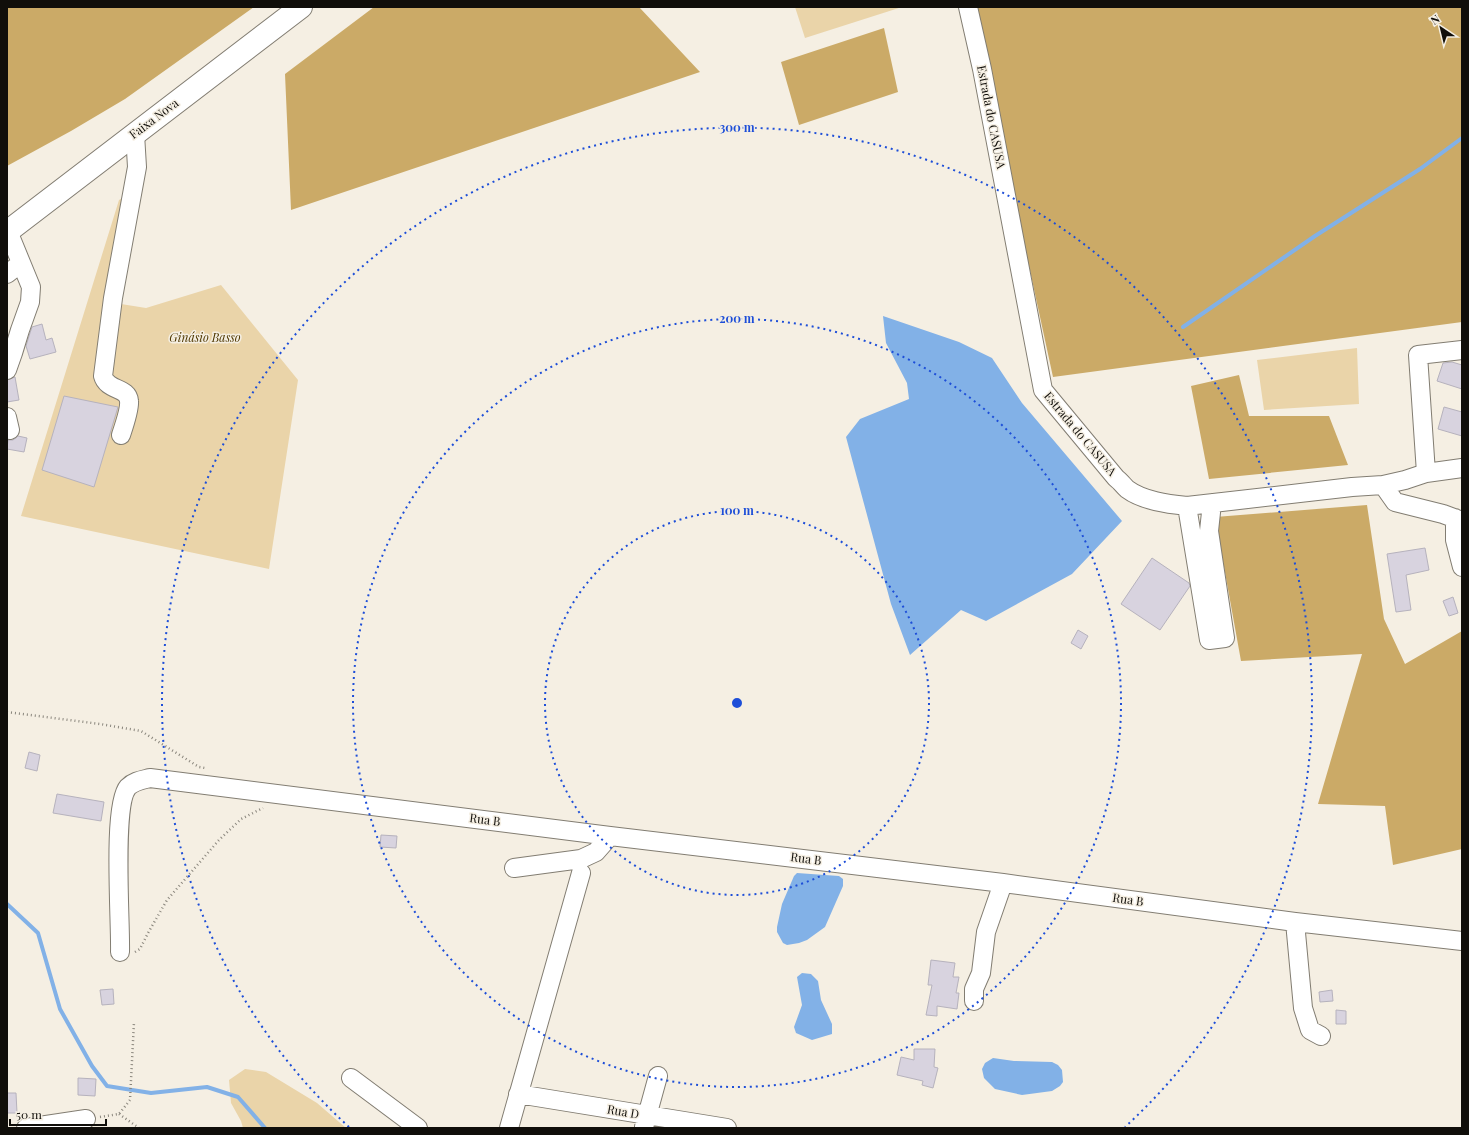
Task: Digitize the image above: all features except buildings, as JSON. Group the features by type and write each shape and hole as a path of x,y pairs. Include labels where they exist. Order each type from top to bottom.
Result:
{"highway":[{"name":"Faixa Nova","path":"7,231 301,7"}],"street":[{"name":"Estrada do CASUSA","path":"968,7 982,69 1043,390 1116,478 1128,489 1145,497 1164,503 1187,506 1383,485 1426,474 1462,468"},
{"path":"121,435 130,402 128,396 124,392 107,384 104,381 103,376 113,298 137,167 135,134"},
{"path":"7,231 32,287 30,302 20,330 14,354 7,370"},
{"path":"7,274 21,263"},
{"path":"1426,474 1418,355 1462,350"},
{"path":"1383,485 1395,502 1443,514 1459,520 1455,540 1462,567"},
{"path":"1187,506 1200,533 1225,638 1209,640 1200,533 1212,503"},
{"name":"Rua B","path":"120,952 118,861 124,795 128,788 135,782 150,778 610,836 1002,883 1295,922 1462,941"},
{"path":"514,868 581,859 596,852 610,836"},
{"path":"509,1128 581,873"},
{"path":"974,1002 974,988 981,973 986,932 1002,883"},
{"path":"1295,922 1304,1008 1310,1030 1321,1036"},
{"path":"646,1122 658,1076"},
{"path":"351,1078 418,1128"},
{"name":"Rua D","path":"518,1094 646,1122 727,1128"},
{"path":"26,1128 86,1119"}],"path":[{"path":"7,712 141,731 199,767 212,770"},
{"path":"120,952 136,952 140,949 167,900 220,840 241,819 271,804 284,795"},
{"path":"86,1119 119,1114 130,1100 134,1022"},
{"path":"119,1114 139,1128"}],"green space":[{"path":"795,7 902,7 805,38"},
{"name":"Ginásio Basso","path":"139,188 121,304 146,308 221,285 298,380 269,569 21,516 119,200"},
{"path":"1357,348 1359,404 1264,410 1257,360"},
{"path":"245,1069 266,1072 317,1103 346,1128 243,1128 241,1121 231,1103 229,1080"}],"shaded area":[{"path":"7,7 254,7 125,99 7,166"},
{"path":"374,7 639,7 700,72 291,210 285,74"},
{"path":"973,7 1462,7 1462,322 1053,377"},
{"path":"884,28 898,92 799,125 781,62"},
{"path":"1239,375 1249,416 1329,416 1348,465 1209,479 1191,386"},
{"path":"1367,505 1384,619 1405,664 1462,631 1462,849 1393,865 1385,806 1318,804 1362,654 1241,661 1215,517"}],"water":[{"path":"883,316 959,342 992,358 1022,403 1122,521 1072,574 986,621 961,610 910,655 891,604 846,437 860,419 909,399 907,383 886,343"},
{"path":"797,873 839,876 843,879 843,886 825,927 807,940 787,945 783,943 777,932 777,927 782,904 794,876"},
{"path":"802,973 811,974 818,981 821,1000 832,1024 832,1034 812,1040 796,1033 794,1027 802,1005 797,977"},
{"path":"993,1058 1014,1061 1052,1062 1058,1065 1062,1070 1063,1082 1052,1091 1022,1095 995,1089 984,1078 982,1069 985,1063"}],"waterway":[{"path":"1183,327 1315,236 1420,169 1462,138"},
{"path":"7,904 38,933 60,1009 92,1066 107,1086 151,1093 207,1087 238,1097 265,1128"}]}
